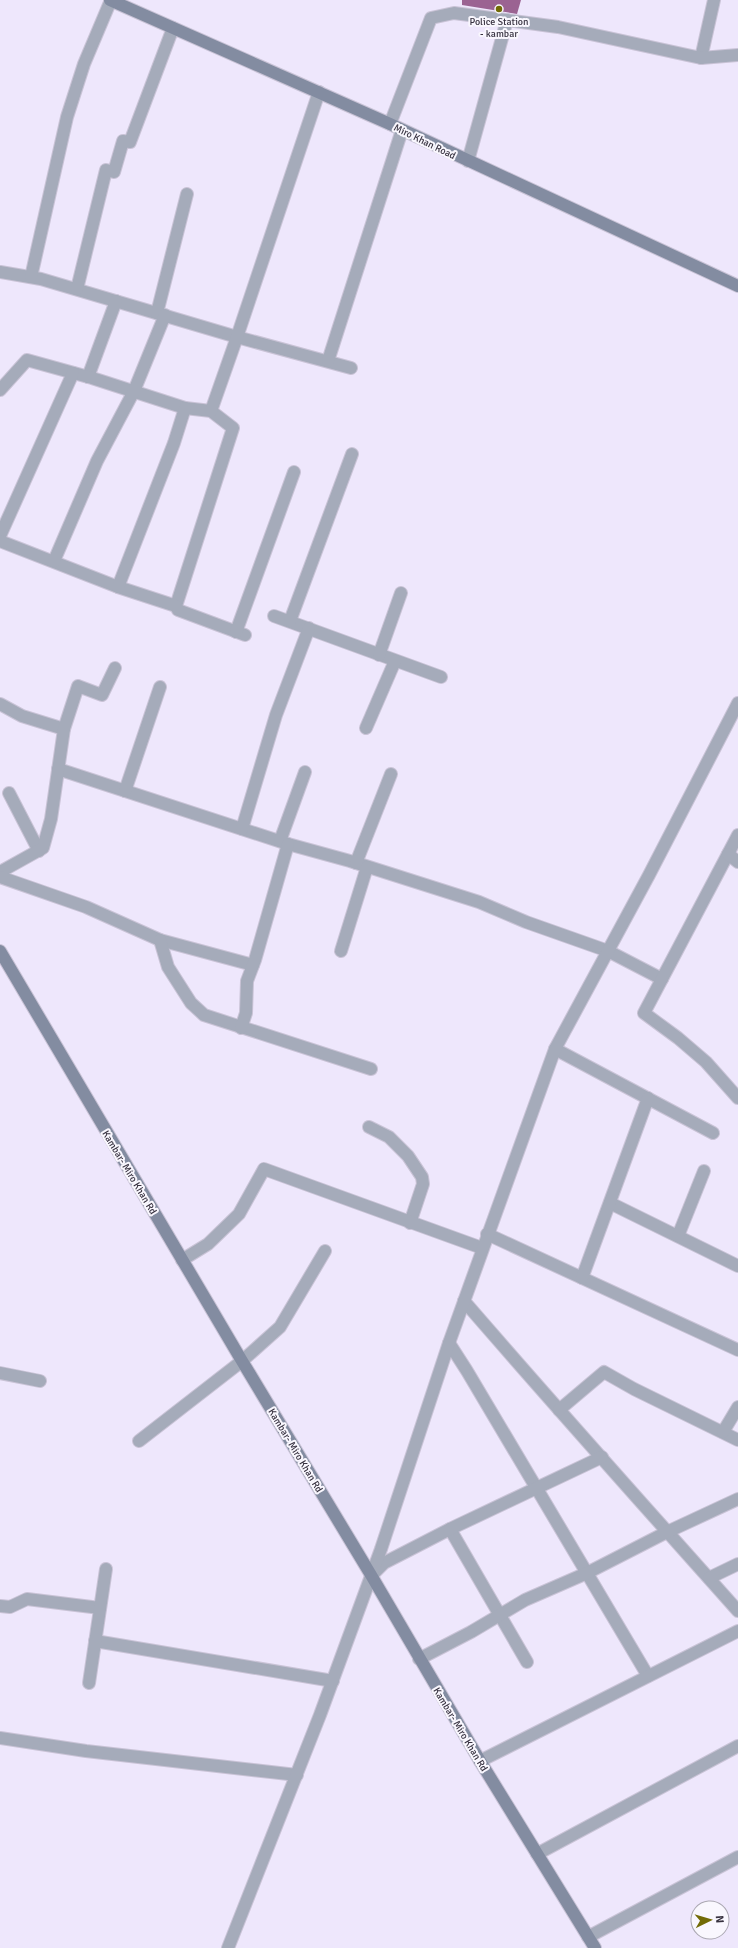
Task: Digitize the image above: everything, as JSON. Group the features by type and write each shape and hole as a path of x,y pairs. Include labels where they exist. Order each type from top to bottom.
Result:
{"main road":[{"name":"Miro Khan Road","path":"110,0 390,124 738,286"},
{"name":"Kambar- Miro Khan Rd","path":"0,951 242,1361 372,1575 419,1659 595,1948"}],"street":[{"path":"31,277 67,116 84,64 110,0"},
{"path":"701,58 714,0"},
{"path":"390,124 431,18 454,13 558,27 701,58 738,54"},
{"path":"468,161 507,20"},
{"path":"77,289 106,170 114,172 123,141 130,142 173,28"},
{"path":"211,411 238,337 319,92"},
{"path":"328,361 402,130"},
{"path":"54,561 97,461 134,392 161,314 187,194"},
{"path":"0,272 31,277 77,289 238,337 351,368"},
{"path":"88,377 116,301"},
{"path":"0,390 27,360 73,372 185,408 211,411 233,428 176,606"},
{"path":"0,536 73,372"},
{"path":"118,587 174,443 185,408"},
{"path":"290,621 352,454"},
{"path":"0,540 118,587 176,606 178,610 241,634 294,472"},
{"path":"379,654 401,593"},
{"path":"274,616 442,677"},
{"path":"242,829 276,714 309,628"},
{"path":"366,728 395,661"},
{"path":"0,872 43,848 51,819 64,729 78,686 102,695 115,668"},
{"path":"125,791 160,687"},
{"path":"228,1948 297,1775 372,1575 482,1248 498,1208 555,1049 738,703"},
{"path":"0,704 22,716 64,729"},
{"path":"58,769 284,843 361,865 479,902 526,922 608,951 662,979"},
{"path":"241,1028 246,1014 247,981 253,965 284,843 305,772"},
{"path":"342,951 361,865 391,774"},
{"path":"9,793 39,851"},
{"path":"738,836 644,1013 700,1057 738,1098"},
{"path":"728,854 738,862"},
{"path":"0,877 86,907 160,940 253,965"},
{"path":"160,940 168,967 191,1003 204,1015 241,1028 288,1040 371,1068"},
{"path":"555,1049 713,1133"},
{"path":"582,1278 648,1098"},
{"path":"369,1127 389,1136 408,1156 422,1177 423,1184 410,1223"},
{"path":"182,1260 208,1244 239,1214 264,1169 482,1248"},
{"path":"678,1236 704,1171"},
{"path":"610,1203 738,1266"},
{"path":"487,1234 738,1350"},
{"path":"139,1441 242,1361 280,1327 325,1251"},
{"path":"464,1301 738,1611"},
{"path":"449,1343 648,1676"},
{"path":"0,1372 40,1381"},
{"path":"559,1410 604,1372 738,1440"},
{"path":"723,1432 738,1407"},
{"path":"372,1575 384,1564 450,1529 602,1457"},
{"path":"419,1659 501,1615 525,1600 587,1573 667,1532 738,1499"},
{"path":"450,1529 527,1662"},
{"path":"709,1578 738,1564"},
{"path":"89,1683 106,1569"},
{"path":"0,1606 10,1607 27,1599 100,1608"},
{"path":"480,1761 738,1631"},
{"path":"95,1641 332,1681"},
{"path":"0,1738 86,1751 297,1775"},
{"path":"537,1854 738,1746"},
{"path":"588,1937 738,1857"}],"building":[{"name":"Police Station - kambar","path":"462,0 521,0 517,14 462,5"}],"place":[{"name":"Police Station - kambar","path":"499,9"}]}
